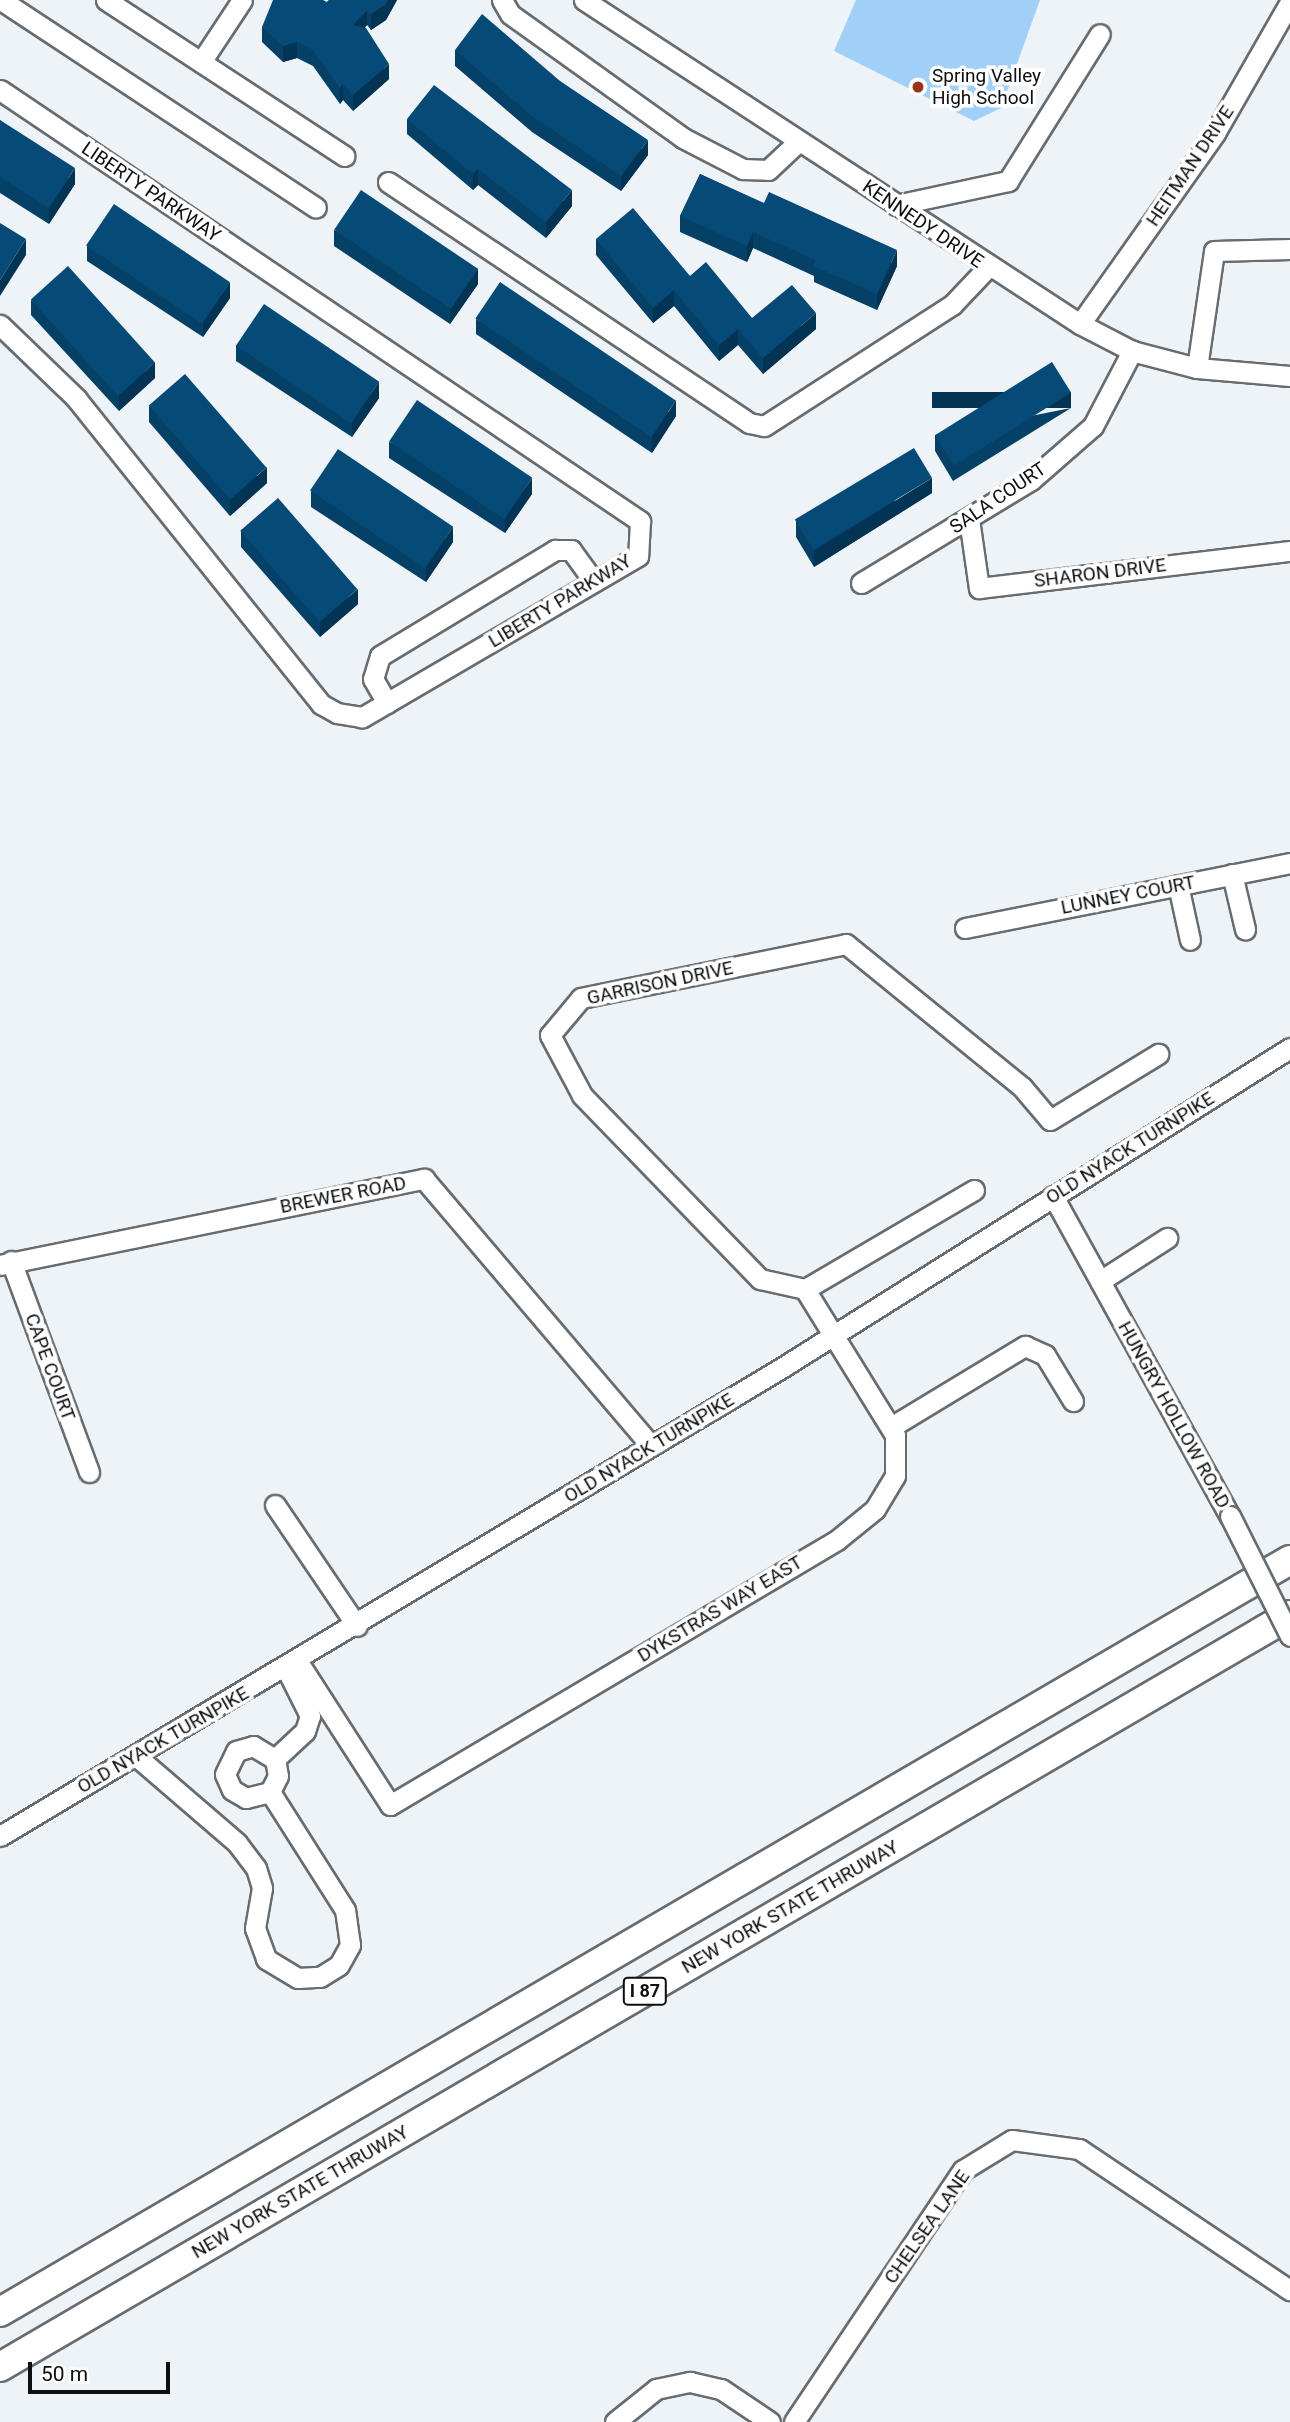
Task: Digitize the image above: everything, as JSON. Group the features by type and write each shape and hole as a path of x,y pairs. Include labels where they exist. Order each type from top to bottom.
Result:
{"highway":[{"name":"I 87","path":"0,2312 1290,1560"},
{"name":"NEW YORK STATE THRUWAY","path":"0,2367 1290,1615"}],"street":[{"path":"1,0 316,208"},
{"path":"106,0 344,156"},
{"path":"201,62 242,0"},
{"path":"502,0 510,14 683,138 743,169 768,170 799,141"},
{"name":"KENNEDY DRIVE","path":"584,0 987,268 1080,324 1132,351 1196,368 1290,376"},
{"name":"HEITMAN DRIVE","path":"1080,324 1215,133 1290,2"},
{"path":"896,205 1008,181 1100,34"},
{"name":"LIBERTY PARKWAY","path":"0,90 640,521 638,556 362,718 321,704 77,399 0,325"},
{"path":"388,182 749,423 764,426 952,305 987,268"},
{"path":"1196,368 1214,251 1290,249"},
{"name":"SALA COURT","path":"861,583 1031,480 1093,426 1132,351"},
{"name":"SHARON DRIVE","path":"969,519 979,588 1290,551"},
{"path":"387,703 373,679 380,656 555,550 571,550 594,582"},
{"name":"LUNNEY COURT","path":"965,928 1290,863"},
{"path":"1232,874 1245,929"},
{"path":"1178,885 1190,940"},
{"name":"GARRISON DRIVE","path":"805,1289 760,1279 582,1095 550,1035 581,998 846,944 1021,1087 1050,1120 1158,1054"},
{"name":"OLD NYACK TURNPIKE","path":"0,1836 292,1665 651,1446 1290,1048"},
{"name":"BREWER ROAD","path":"5,1263 424,1178 651,1446"},
{"path":"832,1335 805,1289 974,1190"},
{"name":"HUNGRY HOLLOW ROAD","path":"1053,1196 1230,1516 1290,1636"},
{"path":"1100,1281 1167,1238"},
{"name":"CAPE COURT","path":"5,1263 89,1472"},
{"name":"DYKSTRAS WAY EAST","path":"292,1665 390,1805 836,1540 875,1509 895,1476 891,1427 832,1335"},
{"path":"891,1427 1026,1346 1045,1355 1073,1401"},
{"path":"275,1505 356,1626"},
{"path":"275,1759 294,1744 310,1716 292,1665"},
{"path":"253,1746 275,1759 278,1776 270,1792 254,1798 238,1795 227,1782 226,1766 236,1751 253,1746"},
{"path":"136,1756 237,1843 256,1868 262,1888 255,1928 266,1959 298,1978 320,1977 339,1965 351,1927 270,1792"},
{"name":"CHELSEA LANE","path":"794,2422 963,2170 1012,2140 1079,2149 1290,2291"},
{"path":"615,2422 656,2389 690,2382 721,2389 770,2422"}],"shaded area":[{"path":"856,0 1040,0 1001,108 974,121 834,51"}],"building":[{"path":"273,0 388,0 371,14 367,10 353,25 366,28 389,64 353,95 343,84 340,88 313,50 297,42 283,46 262,27"},
{"path":"482,14 560,81 648,140 621,176 532,116 455,50"},
{"path":"434,85 572,190 546,222 478,169 473,174 407,119"},
{"path":"0,120 75,168 49,208 0,177"},
{"path":"700,174 764,203 769,192 897,250 877,294 814,266 815,260 753,232 747,246 680,216"},
{"path":"361,190 478,269 451,309 334,230"},
{"path":"114,204 230,282 202,324 86,245"},
{"path":"633,208 690,276 706,262 752,318 792,285 816,313 763,358 738,329 719,345 674,290 653,308 596,239"},
{"path":"0,223 26,239 0,280"},
{"path":"68,266 155,363 118,396 31,299"},
{"path":"500,282 676,401 651,437 475,318"},
{"path":"264,304 379,382 351,423 236,345"},
{"path":"1052,362 1071,393 954,466 935,435"},
{"path":"185,374 266,468 230,499 149,405"},
{"path":"417,400 532,478 504,519 389,441"},
{"path":"914,448 932,478 813,550 795,520"},
{"path":"338,449 453,527 425,568 310,490"},
{"path":"278,498 357,589 320,622 240,531"}],"place":[{"name":"Spring Valley High School","path":"918,87"}]}
